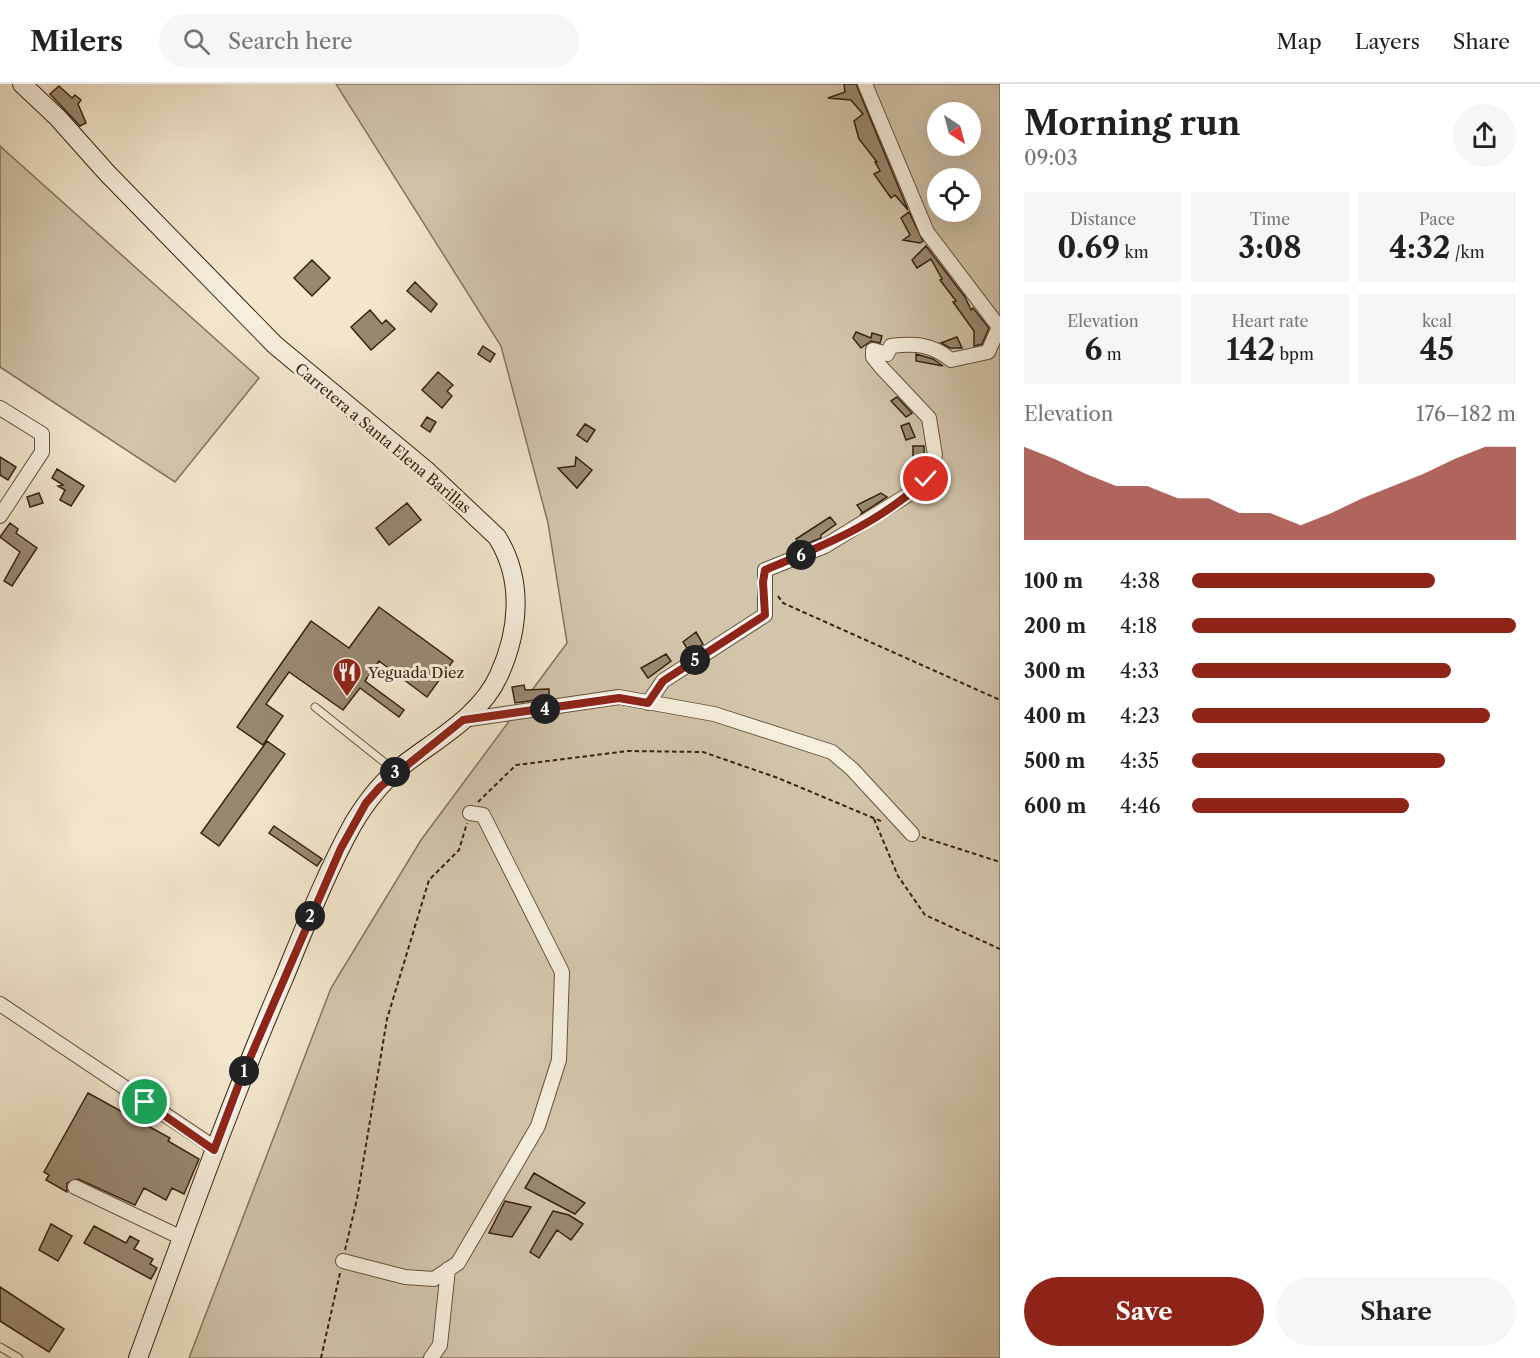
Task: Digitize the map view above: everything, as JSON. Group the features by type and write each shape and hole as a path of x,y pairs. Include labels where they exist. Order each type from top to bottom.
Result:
{"main road":[{"name":"Carretera a Santa Elena Barillas","path":"22,84 58,118 275,345 427,471 497,537 506,550 517,598 516,621 511,646 498,678 463,720 396,771 366,803 345,841 240,1081 138,1358"}],"street":[{"path":"648,703 663,681 765,615 765,570 825,546 865,524 911,493 926,479 935,455 929,418 881,367 873,357 873,350 887,354 891,346 928,345 951,360 988,352 999,327 927,232 865,84"},
{"path":"0,408 42,434 42,452 0,516"},
{"path":"463,720 619,698 714,714 832,752 852,769 912,834"},
{"path":"343,1261 405,1277 434,1279 458,1263 538,1125 559,1060 562,972 483,815 470,813"},
{"path":"0,1004 206,1142 214,1150"},
{"path":"75,1187 182,1238"},
{"path":"431,1358 440,1345 448,1269"}],"lane":[{"path":"315,707 396,771"},
{"path":"0,1347 19,1358"}],"path":[{"path":"764,577 783,603 1000,700"},
{"path":"874,819 898,876 925,915 1000,949"}],"shaded area":[{"path":"336,84 1000,84 1000,1358 189,1358 331,988 421,840 567,643 548,523 501,346"},
{"path":"0,146 259,378 175,482 0,367"}],"building":[{"path":"844,84 856,84 908,210 895,195 891,198 874,174 880,171 875,162 877,162 859,139 854,121 863,114 851,100 828,98 845,92"},
{"path":"59,86 72,98 75,95 81,100 78,104 86,123 80,126 50,94"},
{"path":"909,212 923,241 920,243 903,240 910,235 901,218"},
{"path":"926,246 965,297 971,310 973,308 989,328 982,344 974,346 974,331 953,302 956,301 940,280 942,279 931,259 917,268 912,260"},
{"path":"312,260 330,278 312,296 294,278"},
{"path":"415,282 437,304 431,312 407,291"},
{"path":"370,310 382,324 386,320 395,329 371,350 351,327"},
{"path":"856,332 871,338 872,333 882,336 880,343 871,341 861,348 853,338"},
{"path":"957,337 962,348 950,348 941,343"},
{"path":"483,346 495,354 490,362 478,354"},
{"path":"916,354 933,359 943,366 916,361"},
{"path":"438,372 453,385 447,391 452,396 442,408 422,390"},
{"path":"897,397 912,413 906,417 891,401"},
{"path":"427,417 436,422 430,432 421,426"},
{"path":"909,423 915,437 906,440 901,426"},
{"path":"585,424 595,430 587,442 577,435"},
{"path":"913,446 924,446 924,458 913,459"},
{"path":"0,457 16,467 8,480 0,475"},
{"path":"576,457 592,470 577,488 558,468 575,466"},
{"path":"57,469 84,486 71,506 60,500 65,490 58,486 63,485 52,478"},
{"path":"39,493 43,503 30,507 27,497"},
{"path":"881,493 887,497 861,514 857,505"},
{"path":"407,503 421,520 389,545 376,528"},
{"path":"830,517 836,524 821,535 821,538 801,546 796,539"},
{"path":"10,523 18,529 16,533 37,548 12,586 4,581 20,552 0,537"},
{"path":"379,607 453,661 427,697 379,661 365,681 404,710 399,717 360,688 343,710 289,672 266,704 283,716 263,745 237,727 311,621 349,648"},
{"path":"696,632 703,644 690,653 683,642"},
{"path":"666,654 671,661 648,678 641,668"},
{"path":"524,685 525,690 549,689 549,698 515,703 512,687"},
{"path":"267,741 285,754 219,846 201,833"},
{"path":"274,826 322,859 317,866 269,833"},
{"path":"88,1093 170,1138 168,1141 199,1159 184,1194 172,1188 166,1200 144,1188 135,1205 78,1179 67,1183 67,1192 46,1180 49,1175 44,1172"},
{"path":"534,1173 585,1203 575,1214 525,1188"},
{"path":"505,1201 531,1207 512,1237 489,1233"},
{"path":"553,1211 569,1215 583,1224 571,1240 557,1230 539,1258 530,1252"},
{"path":"51,1224 72,1236 58,1261 39,1250"},
{"path":"94,1226 126,1243 130,1236 139,1241 134,1249 153,1259 150,1264 157,1268 151,1279 84,1243"},
{"path":"0,1287 64,1329 49,1352 0,1321"}],"place":[{"name":"Yeguada Diez","path":"347,698"}],"route":[{"path":"145,1102 206,1142 214,1150 240,1081 341,848 366,803 396,771 463,720 619,698 648,703 663,681 759,622 765,615 766,599 763,582 765,570 825,546 865,524 911,493 926,479"}]}
